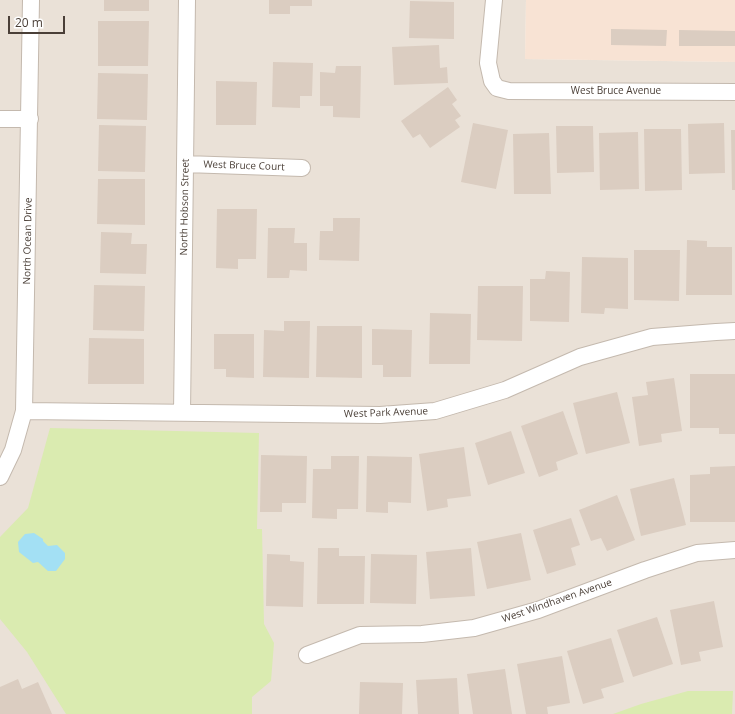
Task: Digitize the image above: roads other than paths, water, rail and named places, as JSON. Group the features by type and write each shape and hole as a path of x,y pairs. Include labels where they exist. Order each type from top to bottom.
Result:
{"street":[{"name":"North Ocean Drive","path":"0,477 13,450 24,411 31,0"},
{"name":"North Hobson Street","path":"182,413 187,0"},
{"name":"West Bruce Avenue","path":"494,0 488,63 492,81 497,88 509,91 735,92"},
{"path":"0,119 30,119"},
{"name":"West Bruce Court","path":"186,164 302,168"},
{"name":"West Park Avenue","path":"24,411 380,415 435,411 505,390 580,357 652,337 735,331"},
{"name":"West Windhaven Avenue","path":"307,655 360,635 422,634 474,628 538,610 644,570 697,552 735,550"}],"water":[{"path":"34,533 43,539 48,546 57,545 65,553 65,559 56,571 48,571 38,562 33,563 19,552 18,542 25,534"}]}
